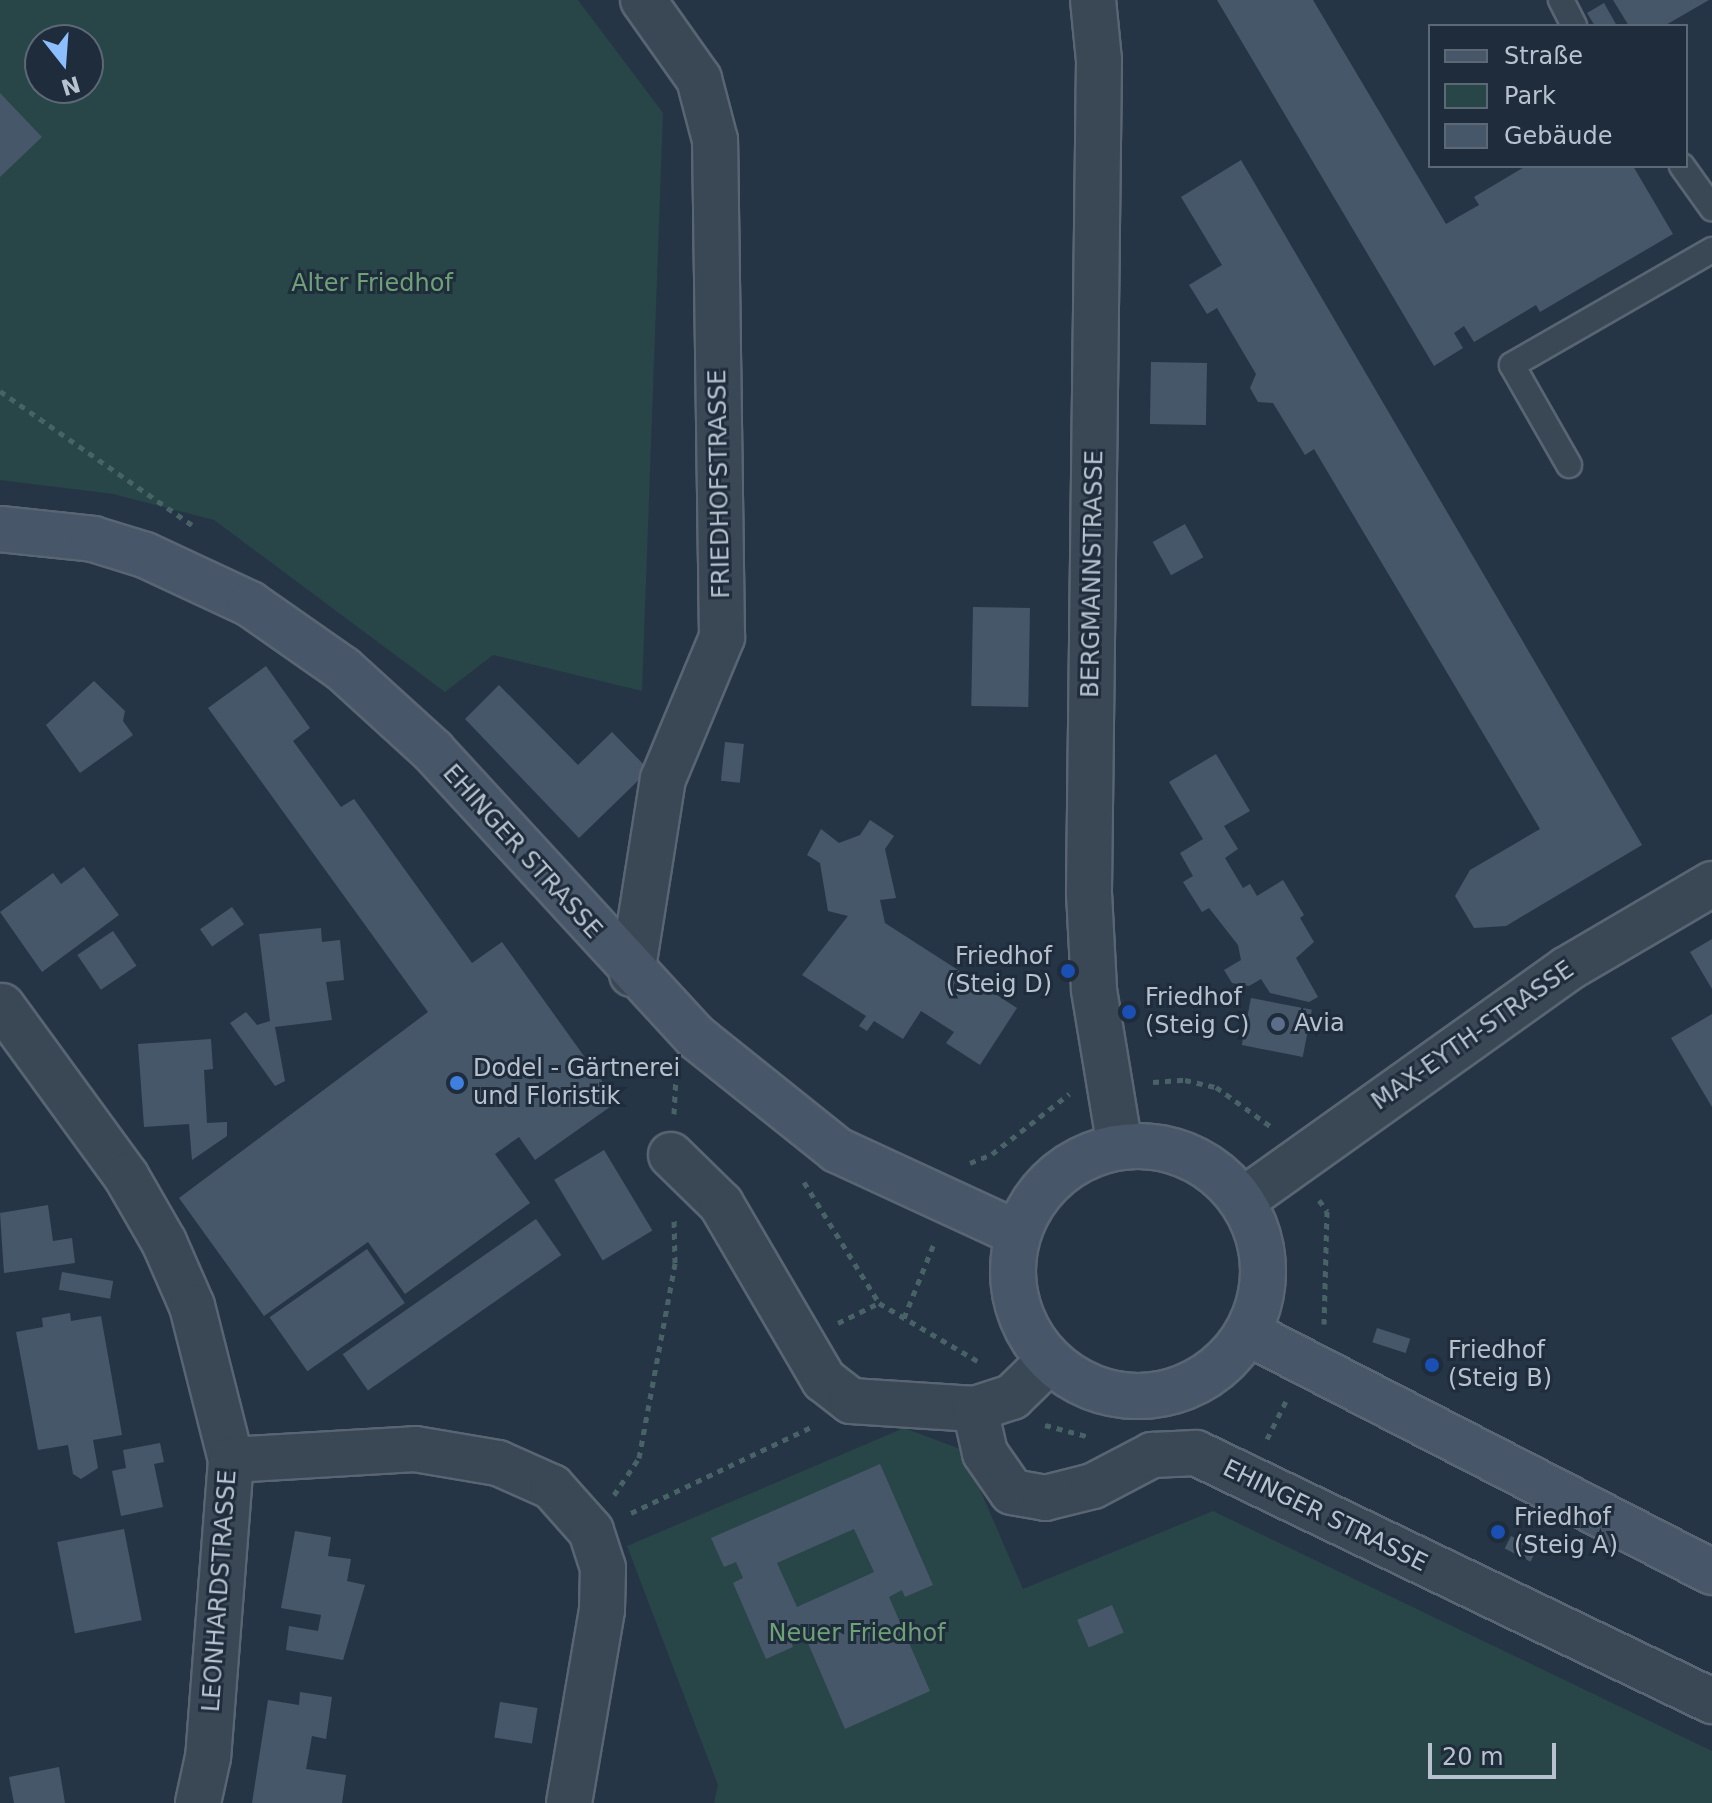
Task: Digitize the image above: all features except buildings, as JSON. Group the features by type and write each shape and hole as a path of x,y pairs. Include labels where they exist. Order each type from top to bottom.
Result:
{"main road":[{"name":"EHINGER STRASSE","path":"3,530 93,539 145,555 250,604 343,669 433,751 632,974 696,1037 837,1150 951,1206 1017,1233"},
{"path":"1120,1147 1187,1156 1216,1173 1242,1201 1257,1228 1264,1263 1261,1299 1248,1333 1213,1371 1191,1385 1154,1396 1115,1395 1079,1382 1049,1361 1019,1311 1013,1284 1017,1233 1036,1199 1059,1174 1120,1147"},
{"path":"1248,1333 1304,1366 1712,1572"}],"street":[{"name":"FRIEDHOFSTRASSE","path":"632,974 663,779 722,637 715,140 699,79 643,0"},
{"name":"BERGMANNSTRASSE","path":"1093,0 1099,60 1089,893 1094,990 1120,1147"},
{"name":"MAX-EYTH-STRASSE","path":"1242,1201 1296,1166 1567,969 1712,884"},
{"name":"LEONHARDSTRASSE","path":"2,1006 126,1176 164,1242 192,1306 231,1460 208,1757 198,1803"},
{"path":"671,1155 721,1204 824,1380 851,1401 994,1403 1049,1361"},
{"name":"EHINGER STRASSE","path":"994,1403 985,1453 1012,1492 1045,1498 1093,1486 1152,1455 1196,1453 1712,1701"},
{"path":"231,1460 415,1449 498,1463 552,1487 591,1531 603,1568 602,1610 569,1803"}],"lane":[{"path":"1561,0 1573,24"},
{"path":"1683,168 1712,208"},
{"path":"1569,465 1512,365 1712,250"}],"path":[{"path":"591,1531 639,1458 675,1263 671,1155 676,1066 689,1076"},
{"path":"904,1318 969,1163 1003,1146 1051,1103 1082,1087 1185,1080 1216,1087 1275,1129 1327,1211 1325,1322 1247,1479"},
{"path":"797,1168 879,1303 972,1353 994,1403 1039,1423 1152,1455"},
{"path":"591,1531 804,1432 851,1401"}],"green space":[{"name":"Alter Friedhof","path":"0,0 578,0 663,113 642,691 493,655 445,692 214,520 113,494 0,480"},
{"name":"Neuer Friedhof","path":"904,1428 963,1450 1023,1589 1213,1511 1712,1751 1712,1803 714,1803 718,1785 627,1546"}],"place":[{"name":"Friedhof (Steig D)","path":"1068,971"},
{"name":"Friedhof (Steig C)","path":"1129,1012"},
{"name":"Avia","path":"1278,1024"},
{"name":"Dodel - Gärtnerei und Floristik","path":"457,1083"},
{"name":"Friedhof (Steig B)","path":"1432,1365"},
{"name":"Friedhof (Steig A)","path":"1498,1532"}]}
